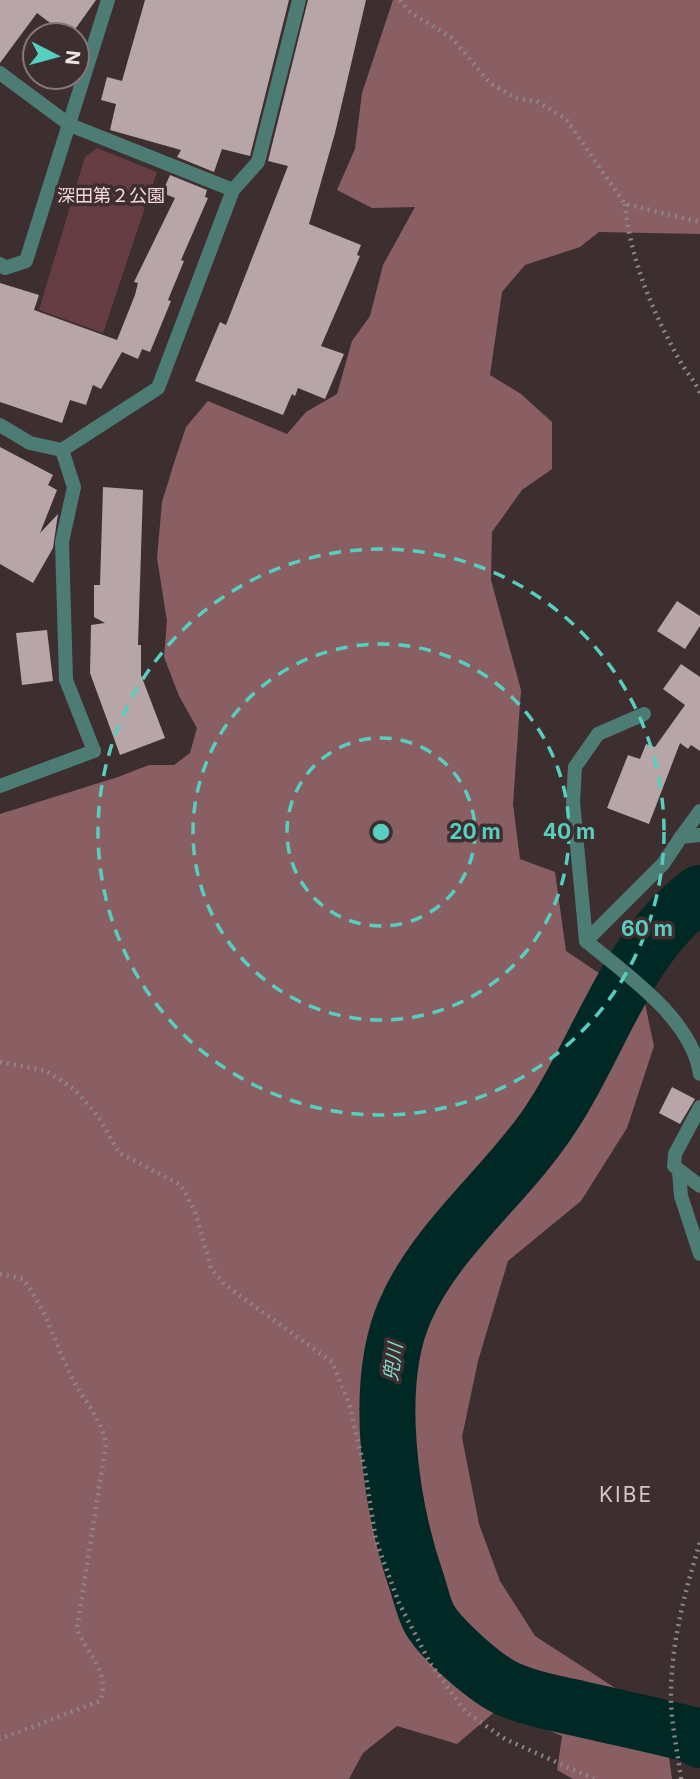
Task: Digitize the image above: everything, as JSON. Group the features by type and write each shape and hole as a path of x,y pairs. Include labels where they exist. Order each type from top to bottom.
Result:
{"street":[{"path":"0,264 5,268 26,261 108,0"},
{"path":"0,425 30,443 62,450 158,388 233,190 258,162 299,0"},
{"path":"0,73 70,125 233,190"},
{"path":"0,786 94,751 66,680 62,542 74,486 62,450"},
{"path":"644,714 598,734 575,767 573,802 586,941 657,1000 681,1031 700,1074"},
{"path":"586,941 663,864 700,811"},
{"path":"681,837 700,835"},
{"path":"700,1107 675,1154 674,1166 700,1186"},
{"path":"679,1172 681,1196 700,1254"}],"path":[{"path":"400,0 410,12 452,38 490,83 516,98 538,102 565,118 625,204 628,232 644,285 680,361 700,393"},
{"path":"625,204 700,222"},
{"path":"0,1062 47,1071 74,1089 97,1116 119,1153 181,1185 195,1212 211,1268 225,1285 332,1362 349,1403 365,1471 376,1541 398,1603 430,1663 466,1712 505,1739 594,1779"},
{"path":"0,1274 23,1279 41,1303 72,1377 102,1426 106,1444 77,1628 83,1645 103,1672 105,1687 100,1701 0,1739"},
{"path":"681,1779 671,1704 673,1659 680,1607 700,1542"}],"green space":[{"name":"深田第２公園","path":"97,148 157,172 103,333 39,310 85,157"}],"shaded area":[{"path":"393,0 700,0 700,234 599,232 580,247 525,265 502,292 490,375 521,394 552,422 552,469 522,490 492,532 491,580 521,690 513,804 520,859 555,872 566,951 645,1004 654,1046 627,1128 581,1201 508,1261 478,1361 462,1437 479,1524 500,1581 535,1636 620,1691 663,1714 672,1779 573,1779 557,1770 562,1736 498,1709 457,1744 397,1726 363,1753 349,1779 0,1779 0,814 149,765 174,765 190,753 197,728 179,696 164,657 167,621 157,558 162,502 186,427 208,401 287,434 306,412 337,394 352,341 370,316 383,265 415,207 372,208 337,190 355,149 362,93"}],"building":[{"path":"0,0 96,0 81,21 48,21 37,13 31,21 21,21 21,35 0,63"},
{"path":"145,0 289,0 250,156 222,149 214,172 177,157 181,150 110,130 116,104 101,100 107,77 122,81"},
{"path":"308,0 366,0 335,133 309,224 361,245 357,255 360,256 321,346 344,354 325,399 298,388 295,396 292,394 283,415 195,381 220,322 226,325 288,166 268,161"},
{"path":"170,175 207,190 205,197 208,198 181,260 184,261 168,300 171,301 150,352 142,349 138,359 122,352 101,389 93,385 86,405 70,400 62,423 0,402 0,283 39,295 34,310 117,340 135,295 138,283 134,282 175,198 162,193"},
{"path":"0,447 53,475 48,485 57,490 40,533 58,514 53,548 33,583 0,564"},
{"path":"103,487 143,490 138,645 141,645 141,675 165,738 120,755 90,673 91,625 105,623 94,617 94,585 100,585"},
{"path":"677,601 700,616 700,626 685,649 657,631"},
{"path":"47,630 53,681 22,685 16,633"},
{"path":"681,664 700,677 700,751 691,745 688,749 680,743 649,824 607,808 628,755 640,759 646,744 655,747 685,705 663,689"},
{"path":"672,1087 695,1099 680,1124 659,1113"}],"waterway":[{"name":"兜川","path":"700,893 674,916 632,971 548,1123 434,1260 418,1285 405,1311 395,1341 387,1410 393,1484 408,1553 426,1612 444,1638 487,1676 514,1692 693,1735 700,1740"}],"district":[{"name":"KIBE","path":"626,1494"}]}
